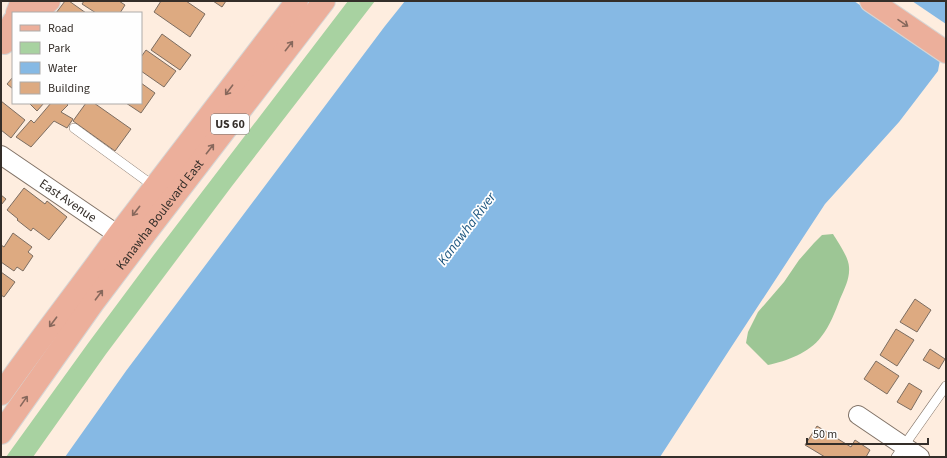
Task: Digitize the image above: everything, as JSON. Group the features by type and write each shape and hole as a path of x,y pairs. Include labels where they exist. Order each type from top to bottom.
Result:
{"main road":[{"path":"24,11 49,1"},
{"name":"Kanawha Boulevard East","path":"1,433 93,303 155,187 296,1"},
{"name":"Kanawha Boulevard East","path":"1,394 92,272 127,241 324,1"},
{"path":"871,1 946,52"}],"street":[{"name":"East Avenue","path":"1,155 127,241"},
{"path":"858,415 900,452 920,457"}],"lane":[{"path":"74,128 155,187"},
{"path":"900,452 946,386"}],"green space":[{"path":"348,1 375,1 232,186 106,354 33,457 6,457 153,256"},
{"path":"833,234 849,263 849,271 848,279 830,324 816,343 804,352 790,359 768,365 746,343 748,332 758,312 784,282 799,260 822,235"}],"water":[{"name":"Kanawha River","path":"405,1 946,1 946,51 940,60 938,71 899,122 825,204 660,457 65,457 126,371"}],"pier":[{"path":"854,1 912,1 946,24 946,51 940,60"}],"building":[{"path":"65,1 69,1 85,12 57,12"},
{"path":"84,1 119,1 125,5 121,12 94,12 82,4"},
{"path":"161,1 186,1 205,14 190,37 154,12"},
{"path":"213,1 226,1 222,7"},
{"path":"162,34 191,55 180,70 151,50"},
{"path":"146,50 176,71 164,87 142,72 142,56"},
{"path":"12,78 12,88 7,84"},
{"path":"142,84 155,93 141,113 128,104 142,104"},
{"path":"1,101 25,120 11,138 1,130"},
{"path":"30,104 43,104 37,111"},
{"path":"50,104 67,104 68,105 61,112 73,119 67,128 54,121 31,147 16,137 31,120 34,123"},
{"path":"85,104 95,104 131,129 115,151 73,121"},
{"path":"24,188 45,204 47,201 67,217 49,240 33,228 31,231 7,210"},
{"path":"1,195 6,199 1,205"},
{"path":"13,233 32,247 28,252 33,256 23,271 17,267 14,271 1,262 1,245 4,247"},
{"path":"1,272 15,282 4,297 1,295"},
{"path":"915,299 931,310 917,332 900,322"},
{"path":"896,329 914,340 897,366 880,355"},
{"path":"930,349 945,359 939,369 923,360"},
{"path":"876,361 899,376 887,394 864,379"},
{"path":"909,383 922,391 911,410 897,402"},
{"path":"817,426 851,447 855,440 870,450 866,457 825,457 805,445"}]}
